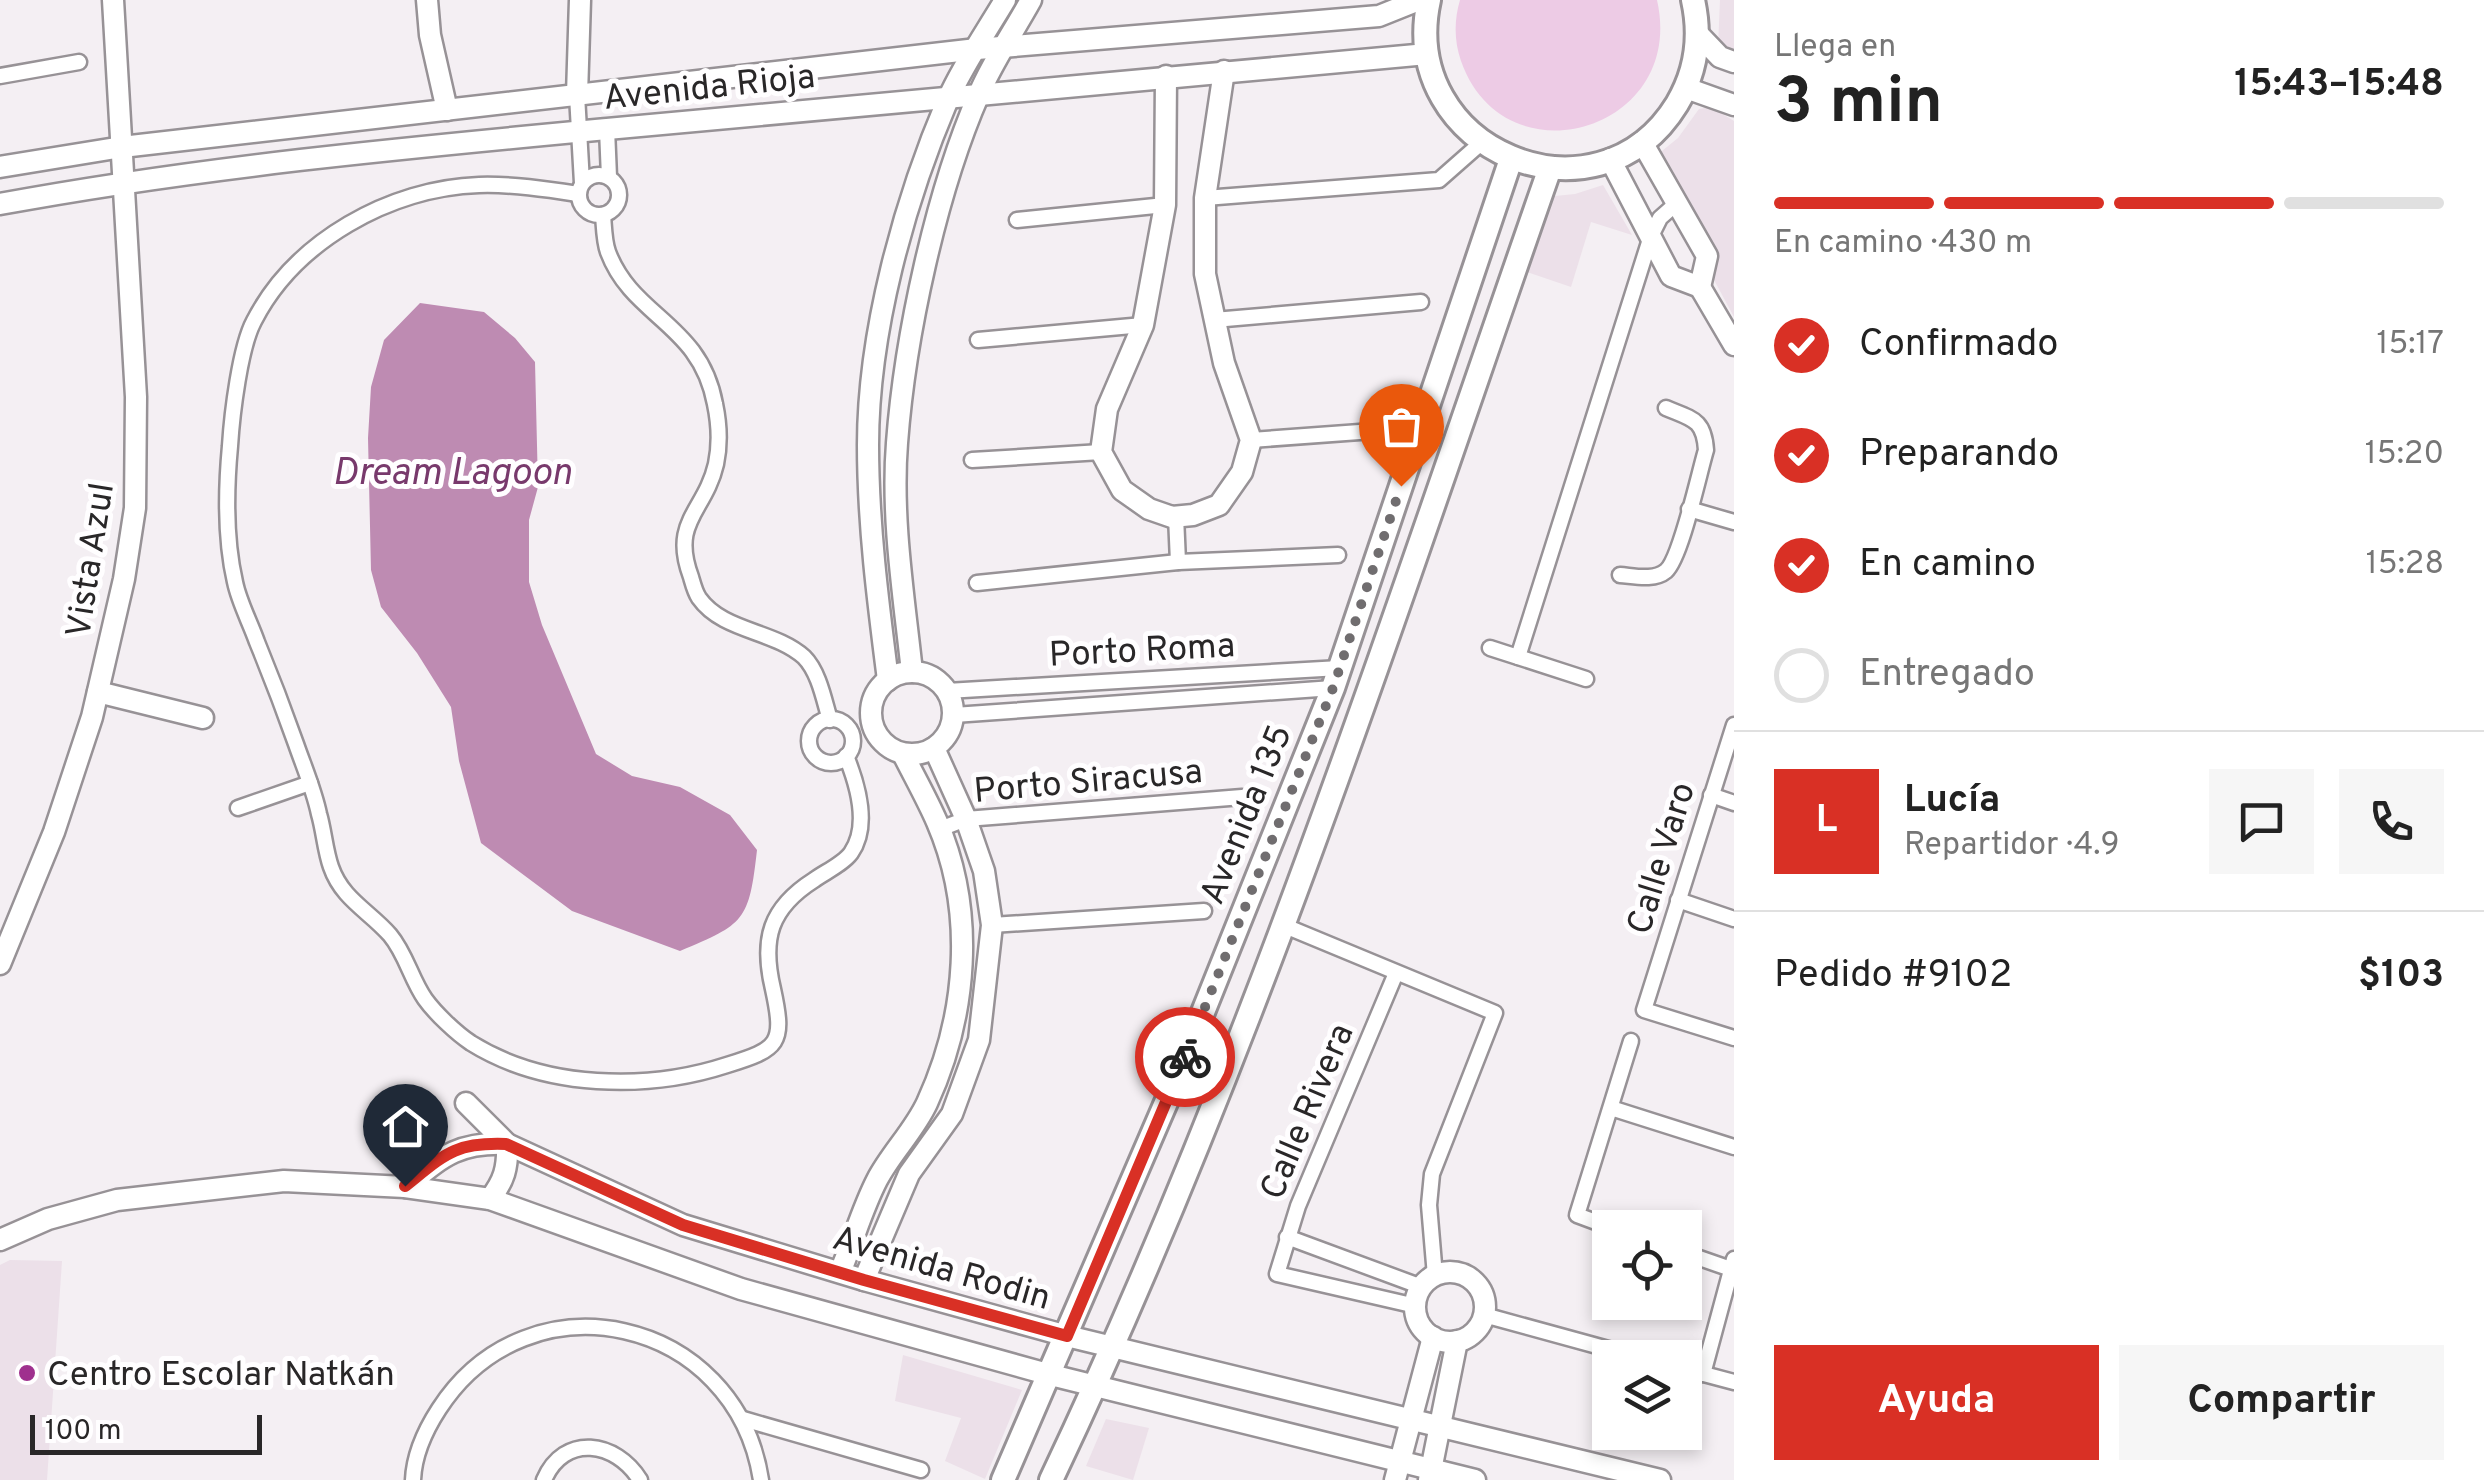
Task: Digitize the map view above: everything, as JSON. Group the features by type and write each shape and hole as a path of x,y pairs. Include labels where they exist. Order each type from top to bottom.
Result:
{"main road":[{"name":"Vista Azul","path":"0,964 54,832 98,692 124,579 134,508 136,398 113,0"},
{"path":"427,0 430,35 448,110"},
{"path":"577,95 580,0"},
{"path":"888,680 874,577 868,442 882,305 918,180 950,95 1005,0"},
{"path":"912,672 897,512 896,443 920,294 946,185 980,92 1031,0"},
{"name":"Avenida Rioja","path":"0,167 122,147 977,49 1379,16 1419,0"},
{"path":"1429,0 1427,54 1445,103 1482,142 1511,158 1550,168 1586,166 1610,159 1642,142 1667,118 1686,88 1694,62 1698,34 1693,0"},
{"path":"1698,34 1720,58 1734,62"},
{"name":"Avenida Rioja","path":"0,204 125,181 580,132 980,92 1427,54"},
{"path":"1166,76 1165,205 1143,325 1107,408 1101,452 1122,490 1149,509 1176,516 1194,515 1219,504 1242,472 1250,440 1224,363 1206,274 1205,198 1224,71"},
{"path":"1686,88 1734,105"},
{"path":"1642,142 1707,256 1700,288"},
{"name":"Avenida 135","path":"1003,1480 1177,1077 1337,678 1511,158"},
{"path":"1610,159 1671,276 1700,288 1734,345"},
{"name":"Avenida 135","path":"1050,1480 1113,1347 1285,926 1550,168"},
{"path":"912,672 926,674 948,691 954,715 951,728 934,748 903,754 890,749 873,728 872,702 888,680 912,672"},
{"path":"98,692 203,718"},
{"path":"864,1280 900,1192 952,1114 979,1040 992,925 984,871 966,818 934,748"},
{"path":"840,1272 878,1180 925,1106 952,1039 961,983 961,930 955,880 940,829 903,754"},
{"path":"466,1104 506,1144 508,1167 490,1199"},
{"name":"Avenida Rodin","path":"405,1186 459,1147 506,1144 683,1225 864,1280 1067,1336 1660,1480"},
{"path":"0,1240 48,1218 100,1205 194,1189 284,1181 405,1186 490,1199 740,1288 1398,1471 1475,1480"},
{"path":"1454,1273 1472,1280 1483,1296 1484,1315 1474,1333 1457,1341 1433,1337 1419,1322 1424,1290 1454,1273"},
{"path":"1398,1471 1433,1337"},
{"path":"1430,1475 1457,1341"}],"street":[{"path":"0,76 79,62"},
{"path":"577,95 580,189 585,210 603,215 613,209 619,198 617,186 609,178 594,176 580,189 478,185 443,189 394,202 346,225 320,243 298,262 252,323 233,406 228,467 230,554 236,587 310,783 331,869 351,902 386,931 401,950 425,1000 468,1042 521,1067 571,1078 686,1078 762,1054 777,1040 780,1018 766,946 774,919 797,891 850,854 858,834 859,786 846,756 852,736 844,724 830,720 812,730 810,750 827,762 846,756"},
{"path":"607,130 609,178"},
{"path":"1205,198 1439,180 1482,142"},
{"path":"1518,657 1651,236 1660,218 1677,203"},
{"path":"1017,220 1165,205"},
{"path":"603,215 607,250 624,282 688,342 712,389 718,438 716,465 684,528 683,557 698,597 717,616 780,643 804,658 816,674 830,720"},
{"path":"1214,320 1421,302"},
{"path":"978,340 1143,325"},
{"path":"1620,575 1648,578 1666,572 1677,555 1706,450 1699,422 1666,408"},
{"path":"1250,440 1387,430"},
{"path":"972,460 1101,452"},
{"path":"1689,509 1734,522"},
{"path":"1176,516 1178,562"},
{"path":"977,583 1178,562 1338,555"},
{"path":"1490,648 1586,679"},
{"path":"1283,671 1284,692"},
{"name":"Porto Roma","path":"948,691 1283,671 1337,678"},
{"name":"Porto Roma","path":"954,715 1284,692 1337,678"},
{"name":"Calle Varo","path":"1734,725 1644,1010 1734,1038"},
{"path":"238,808 310,783"},
{"path":"1711,795 1734,802"},
{"name":"Porto Siracusa","path":"940,829 966,818 1242,797"},
{"path":"1678,900 1734,919"},
{"path":"992,925 1204,910"},
{"path":"1285,926 1494,1013 1432,1174 1424,1290 1287,1237"},
{"name":"Calle Rivera","path":"1396,973 1287,1237 1277,1274 1424,1290"},
{"path":"1592,1221 1577,1215 1632,1041"},
{"path":"1611,1108 1734,1146"},
{"path":"1702,1257 1732,1264 1703,1374 1734,1382"},
{"path":"1484,1315 1592,1345"},
{"path":"413,1480 427,1427 454,1386 490,1354 534,1333 582,1326 631,1331 661,1343 714,1380 743,1419 761,1480"},
{"path":"743,1419 921,1470"},
{"path":"544,1480 557,1460 587,1448 619,1455 640,1480"}],"shaded area":[{"path":"1460,0 1657,0 1659,45 1645,82 1620,109 1586,126 1550,130 1514,122 1483,99 1461,61 1456,30"},
{"path":"1720,0 1734,0 1734,53 1718,48"},
{"path":"1711,107 1734,121 1734,317 1713,278 1718,258 1716,247 1661,161 1662,151 1678,138 1699,109"},
{"path":"1603,185 1632,235 1591,222 1571,287 1524,271 1545,197 1575,194"},
{"name":"Centro Escolar Natkán","path":"10,1260 62,1261 47,1480 0,1480 0,1265"},
{"path":"903,1355 1022,1390 985,1479 945,1461 961,1418 895,1401"},
{"path":"1106,1419 1149,1428 1133,1480 1086,1466"}],"water":[{"name":"Dream Lagoon","path":"420,303 484,312 515,338 535,362 538,487 529,520 529,582 542,625 596,754 632,776 680,787 730,815 757,850 751,892 740,917 718,934 680,951 572,911 481,843 459,761 451,707 417,653 381,607 371,570 371,387 384,340"}],"way so far":[{"path":"1185,1057 1333,688 1401,486"}],"place":[{"name":"Centro Escolar Natkán","path":"27,1373"}],"route":[{"path":"405,1186 459,1147 506,1144 683,1225 1067,1336 1185,1057"}]}
